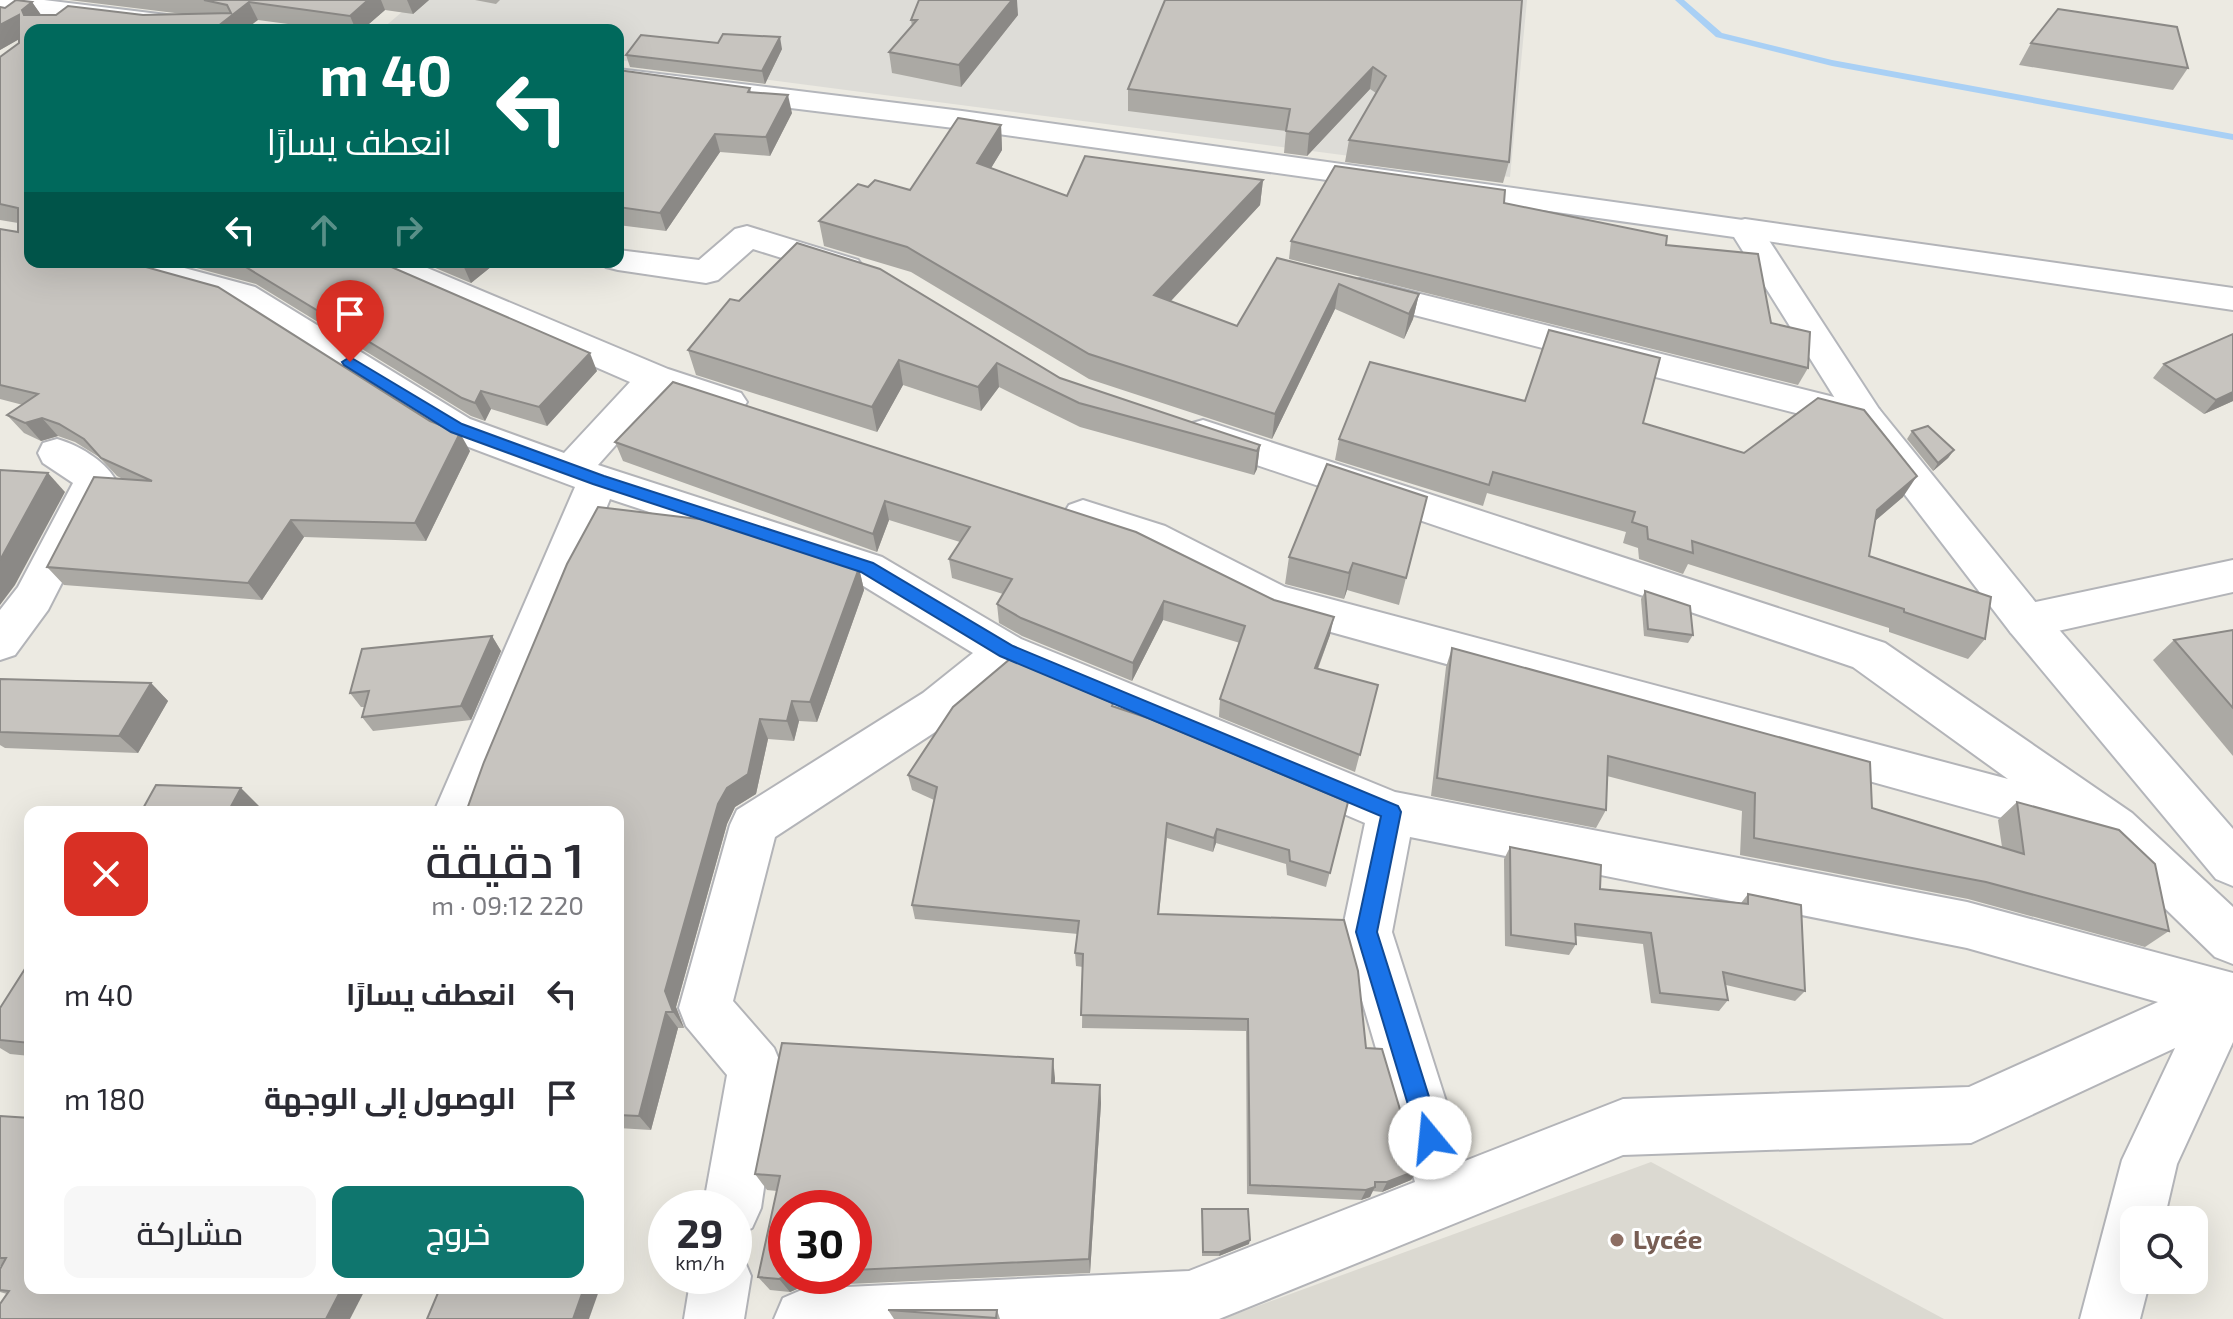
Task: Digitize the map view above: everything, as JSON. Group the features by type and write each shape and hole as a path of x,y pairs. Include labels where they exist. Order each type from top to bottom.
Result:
{"street":[{"path":"0,3 174,24"},
{"path":"58,24 75,12"},
{"path":"624,79 978,122 2233,299"},
{"path":"1745,229 1866,418 2026,621 2233,864"},
{"path":"624,261 706,272 747,236 882,278"},
{"path":"145,268 243,295 456,428 585,475 867,568 1006,651 1391,812 1967,925 2230,997"},
{"path":"397,268 655,378 760,412"},
{"path":"1328,282 1866,418"},
{"path":"460,806 585,475 655,378"},
{"path":"1161,419 1869,655 2115,828 2233,940"},
{"path":"0,643 33,598 95,479 57,453"},
{"path":"1046,503 1151,537 1273,600 2115,828"},
{"path":"2026,621 2233,576"},
{"path":"735,1190 755,1067 705,1008 754,825 939,706 1006,651"},
{"path":"1391,812 1367,932 1448,1197"},
{"path":"804,1319 1189,1301 1623,1127 1971,1115 2230,997"},
{"path":"2138,1206 2150,1160 2230,997"},
{"path":"2110,1319 2120,1279"},
{"path":"714,1319 718,1294"}],"shaded area":[{"path":"416,0 1527,0 1510,177 624,61 624,24 388,24"},
{"name":"Lycée","path":"1651,1162 1944,1319 1222,1319"}],"building":[{"path":"16,0 32,2 22,10 24,15 56,15 68,6 143,15 231,13 227,5 204,0 368,0 350,16 249,2 221,24 24,24 24,268 150,268 218,287 430,421 460,433 415,523 291,520 248,583 47,567 94,477 152,481 101,458 84,439 59,424 42,418 25,423 7,415 38,394 0,385 0,229 18,232 18,208 0,204 0,57 19,43 19,15 0,25 0,7 5,8"},
{"path":"919,0 1012,0 959,65 889,52 917,20 911,20"},
{"path":"1165,0 1522,0 1509,162 1349,140 1386,76 1373,67 1309,134 1286,131 1290,109 1128,89"},
{"path":"2058,9 2177,27 2188,68 2031,43"},
{"path":"723,34 780,37 762,71 626,55 641,35 718,43"},
{"path":"624,71 750,88 748,92 788,95 766,137 715,134 660,213 624,208"},
{"path":"958,118 1001,125 977,163 1067,196 1085,156 1263,180 1154,295 1237,326 1277,258 1419,294 1409,314 1339,284 1275,414 1089,354 907,247 819,221 858,184 868,187 875,180 910,190"},
{"path":"1335,166 1505,190 1504,203 1667,236 1666,245 1758,254 1771,323 1810,332 1808,368 1291,241"},
{"path":"797,243 880,269 1060,378 1260,445 1257,451 1079,403 997,363 978,387 899,360 872,407 688,350 730,299 739,301"},
{"path":"247,268 394,268 590,353 539,407 481,391 475,403"},
{"path":"1549,330 1660,358 1643,423 1744,453 1818,398 1864,410 1917,476 1877,510 1869,556 1991,597 1985,639 1904,612 1904,609 1692,541 1693,553 1648,539 1647,527 1632,522 1635,512 1493,472 1489,485 1339,439 1370,362 1525,401"},
{"path":"2233,334 2233,392 2216,400 2164,364"},
{"path":"673,382 1136,532 1274,600 1334,617 1315,668 1378,685 1360,755 1220,699 1245,626 1164,601 1133,663 1021,618 997,604 1012,579 949,559 970,527 885,501 873,534 615,442"},
{"path":"1928,426 1954,450 1938,463 1912,431"},
{"path":"1327,464 1427,497 1406,578 1353,563 1349,573 1289,557"},
{"path":"0,470 48,473 0,560"},
{"path":"598,507 732,523 845,560 859,568 810,702 792,701 787,721 760,719 748,774 727,788 718,804 665,991 673,1012 666,1012 639,1116 624,1115 624,806 468,806 567,564"},
{"path":"1645,591 1690,606 1693,635 1648,629"},
{"path":"2233,630 2233,708 2174,640"},
{"path":"492,636 461,706 362,717 369,691 350,693 362,649"},
{"path":"1452,648 1870,762 1872,808 2024,854 2017,802 2119,830 2155,864 2169,931 1986,882 1754,838 1755,793 1608,756 1606,810 1437,778"},
{"path":"1010,659 1113,703 1112,706 1151,719 1348,802 1330,873 1290,861 1289,850 1217,829 1214,838 1167,823 1158,914 1344,920 1358,971 1366,1048 1382,1049 1418,1170 1387,1182 1375,1182 1375,1187 1366,1190 1250,1185 1248,1019 1081,1015 1083,954 1075,953 1079,921 912,905 937,787 908,775 953,707"},
{"path":"0,679 151,683 119,736 0,732"},
{"path":"156,785 241,788 231,806 144,806"},
{"path":"1510,847 1601,865 1600,889 1748,904 1748,894 1801,905 1805,991 1723,972 1728,1000 1660,993 1651,933 1575,924 1576,944 1511,935"},
{"path":"24,970 24,1042 0,1040 0,1008"},
{"path":"782,1043 1053,1059 1052,1083 1100,1085 1089,1259 872,1269 872,1190 777,1190 780,1176 755,1174"},
{"path":"0,1116 24,1118 24,1294 339,1294 326,1319 0,1319 0,1304 9,1291 0,1290 0,1269 6,1258 0,1258"},
{"path":"1202,1209 1248,1209 1250,1240 1220,1252 1203,1252"},
{"path":"768,1231 768,1278 758,1277"},
{"path":"437,1294 582,1294 573,1319 427,1319"},
{"path":"888,1310 997,1310 996,1318"}],"waterway":[{"path":"1679,0 1719,35 1832,63 2233,137"}],"place":[{"name":"Lycée","path":"1617,1240"}],"route":[{"path":"350,362 456,428 598,480 867,568 1006,651 1391,812 1367,932 1430,1138"}]}
